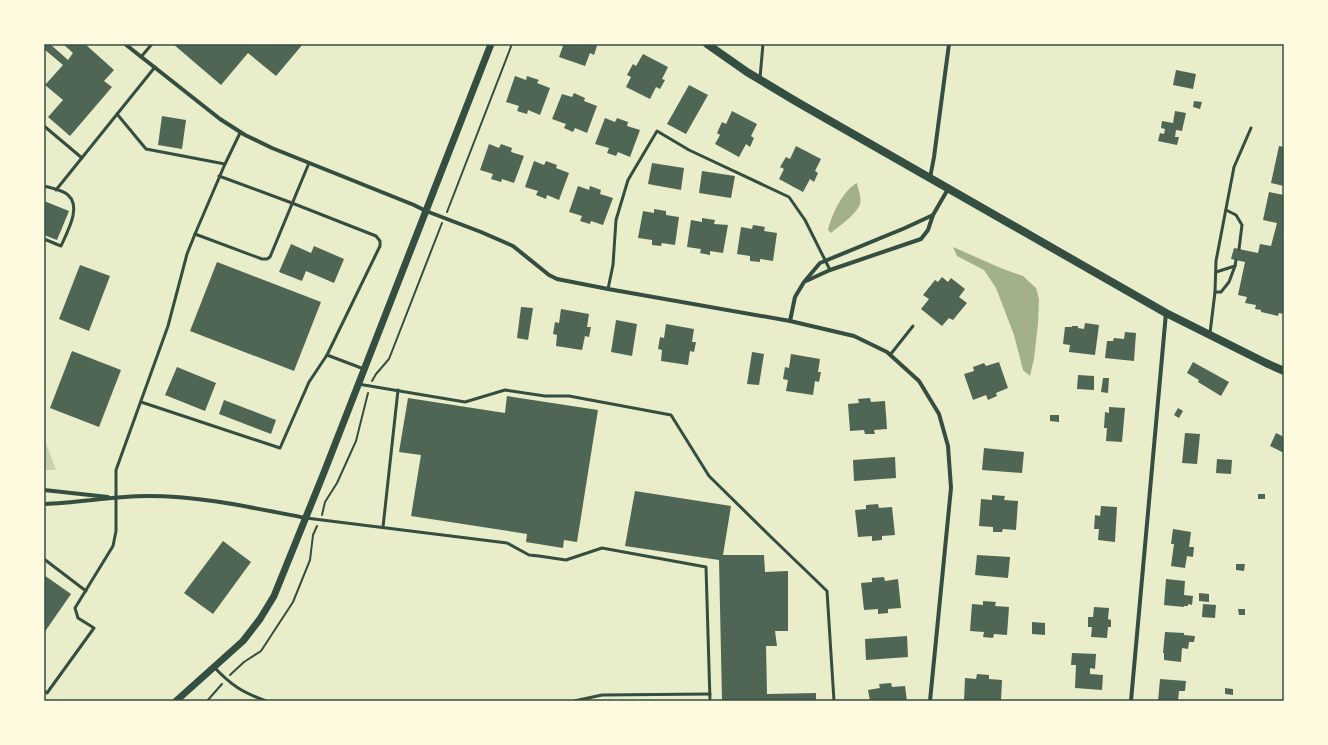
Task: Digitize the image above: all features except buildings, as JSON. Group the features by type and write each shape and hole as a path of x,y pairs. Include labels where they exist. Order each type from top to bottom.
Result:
{"main road":[{"path":"707,44 760,80 1166,313 1284,371"}],"street":[{"path":"125,44 240,133 272,148 513,246 549,275 558,279 790,321 854,336 890,355 919,381 939,414 948,446 951,488 930,701"},
{"path":"176,701 243,641 260,620 281,580 491,44"},
{"path":"930,178 949,44"},
{"path":"804,282 830,270 921,239 928,230 933,215 948,189"},
{"path":"790,321 794,297 820,263 933,215"},
{"path":"1131,701 1166,313"},
{"path":"44,490 116,498"},
{"path":"44,504 147,496 189,498 216,501 306,518"}],"lane":[{"path":"141,57 152,44"},
{"path":"760,80 763,44"},
{"path":"56,190 155,67"},
{"path":"117,114 146,149 224,164"},
{"path":"44,126 82,158"},
{"path":"1210,335 1215,292 1216,261 1234,167 1251,128"},
{"path":"608,289 613,265 616,220 628,180 657,131 689,150 789,197 805,220 815,243 826,260 830,270"},
{"path":"44,691 47,693 94,628 78,618 75,608 113,546 116,531 116,470 168,326 187,254 224,164 240,133"},
{"path":"195,234 262,259 267,259 270,257 309,163"},
{"path":"141,402 280,448 309,382 327,355 380,246 380,241 376,236 220,176"},
{"path":"44,186 68,195 73,202 75,210 61,246 44,239"},
{"path":"1226,210 1236,215 1242,225 1239,249"},
{"path":"1215,292 1221,292 1229,282 1236,260"},
{"path":"1216,272 1235,266"},
{"path":"890,355 913,326"},
{"path":"327,355 364,369"},
{"path":"358,384 465,402 505,390 545,396 569,396 671,415 709,476 827,591 834,701"},
{"path":"383,527 398,390"},
{"path":"306,518 507,543 529,555 566,560 602,548 706,567 710,701"},
{"path":"44,559 86,591"},
{"path":"214,667 235,687 247,694 266,701"},
{"path":"574,701 602,695 710,694"}],"shaded area":[{"path":"857,183 861,199 858,208 852,216 831,233 828,230 838,204 847,191"},
{"path":"953,247 1023,276 1036,288 1039,299 1038,323 1034,359 1030,376 1023,370 1014,335 996,288 984,270 957,256"},
{"path":"44,438 56,470 44,470"}]}
